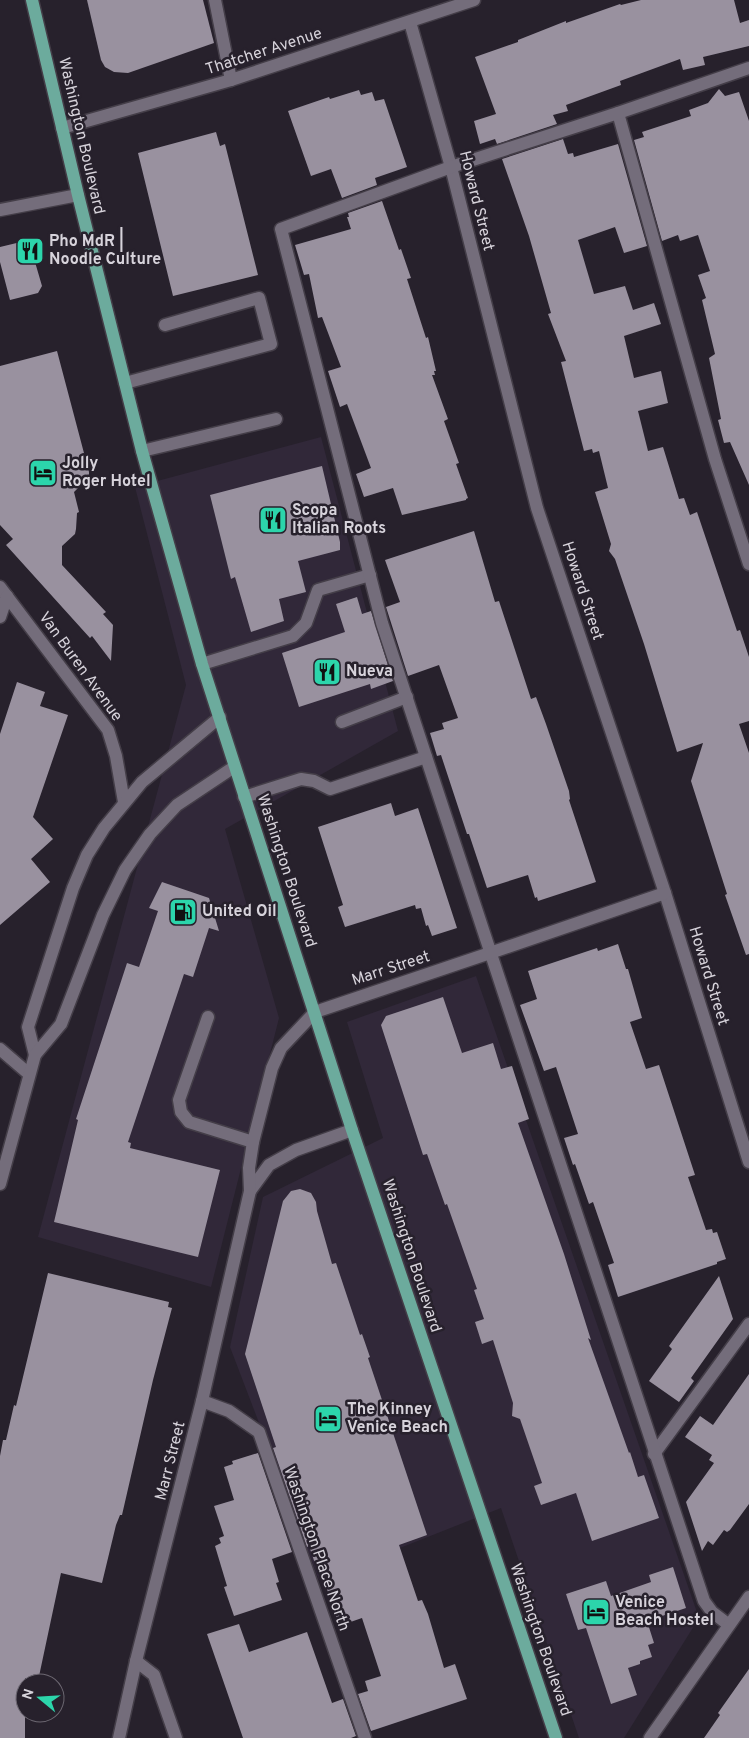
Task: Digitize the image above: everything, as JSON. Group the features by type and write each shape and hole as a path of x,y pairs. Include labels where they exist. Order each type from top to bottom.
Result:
{"main road":[{"name":"Washington Boulevard","path":"32,0 78,195 142,451 202,664 352,1130 556,1738"}],"street":[{"path":"215,0 231,80"},
{"name":"Thatcher Avenue","path":"62,128 231,80 474,0"},
{"name":"Howard Street","path":"410,22 451,167 537,508 664,892 749,1162"},
{"path":"729,1625 712,1612 704,1602 382,623 281,229 451,167 749,68"},
{"path":"618,113 715,459 749,564"},
{"path":"0,210 78,195"},
{"path":"125,383 271,344 259,298 165,325"},
{"path":"142,451 276,419"},
{"path":"202,664 293,636 306,623 318,590 370,575"},
{"path":"0,617 3,592"},
{"name":"Van Buren Avenue","path":"3,592 108,730 116,756 124,802"},
{"path":"342,722 406,697"},
{"path":"35,1055 28,1026 73,888 87,855 104,828 142,782 220,716"},
{"path":"244,797 301,779 314,781 330,789 426,757"},
{"path":"0,1184 35,1055 61,1024 103,915 126,870 150,834 176,805 234,767"},
{"name":"Marr Street","path":"118,1738 202,1401 250,1191 249,1168 253,1142 272,1068 282,1048 315,1012 664,892"},
{"path":"208,1017 179,1100 181,1112 190,1122 253,1142"},
{"path":"0,1050 29,1074"},
{"name":"Marr Street","path":"250,1191 269,1165 296,1150 352,1130"},
{"path":"654,1454 749,1324"},
{"name":"Washington Place North","path":"202,1401 229,1411 259,1432 365,1738"},
{"path":"650,1738 749,1597"},
{"path":"136,1661 154,1675 176,1738"}],"shaded area":[{"path":"321,437 398,731 225,829 279,1018 211,1287 38,1237 186,685 135,487"},
{"path":"476,976 699,1618 624,1738 579,1738 501,1508 319,1580 230,1347 263,1197 383,1138 347,1022"}],"building":[{"path":"87,0 203,0 214,43 128,73 114,72 105,67 101,60"},
{"path":"641,0 734,0 740,23 749,20 749,46 703,57 705,65 683,70 680,59 620,81 621,85 566,105 568,111 553,115 557,124 497,144 495,139 480,144 474,121 496,114 475,57 518,42 518,40 566,21 566,23 620,4"},
{"path":"719,89 725,96 739,92 749,121 749,485 730,442 724,443 718,420 721,419 709,358 715,354 702,300 706,298 698,275 710,271 698,235 680,241 678,235 662,241 634,140 644,137 642,132 691,116 689,110 708,103"},
{"path":"359,90 361,95 372,92 375,101 384,99 407,167 375,178 377,185 342,198 331,169 311,176 288,111 329,97 330,99"},
{"path":"216,132 220,146 225,144 258,275 173,296 138,153"},
{"path":"563,139 568,154 573,153 574,157 618,144 647,246 624,253 615,227 578,240 594,294 625,286 633,310 654,303 661,324 624,336 634,378 661,371 668,403 638,411 648,451 663,447 679,499 684,498 690,515 697,512 737,631 740,630 749,657 749,721 739,724 749,753 749,954 746,955 725,895 727,894 691,781 703,743 677,752 644,644 615,559 609,551 611,544 595,492 608,488 599,451 593,453 592,449 584,451 561,362 566,361 548,314 551,313 529,236 502,159"},
{"path":"382,201 411,278 407,279 426,338 428,337 436,371 434,371 435,375 432,375 448,419 444,421 459,463 456,464 468,498 402,515 393,488 364,497 356,474 371,468 347,404 340,407 328,371 341,367 322,317 318,318 309,274 304,275 295,245 351,229 347,217 349,217 348,213"},
{"path":"29,240 33,253 38,256 35,262 42,286 38,293 10,300 0,262 0,247"},
{"path":"57,351 89,472 89,477 74,492 79,512 77,513 75,534 62,546 62,565 106,612 103,614 113,625 111,661 92,636 90,638 6,545 13,539 0,525 0,366"},
{"path":"322,466 340,542 340,550 298,561 306,592 279,599 284,621 251,632 235,577 231,579 210,495"},
{"path":"474,531 495,602 499,601 531,699 536,697 546,724 569,791 569,800 596,882 538,901 537,897 535,898 528,875 487,888 441,755 437,756 430,733 444,729 442,723 458,718 439,665 408,676 386,607 400,602 385,560"},
{"path":"357,597 362,614 371,611 393,681 371,689 370,684 299,707 282,653 345,632 336,604"},
{"path":"17,682 45,692 40,706 68,715 33,817 53,839 31,859 50,882 0,925 0,734"},
{"path":"391,803 395,816 418,808 457,928 432,936 428,925 426,926 421,908 416,909 415,905 345,927 338,907 343,905 318,827"},
{"path":"162,882 209,898 219,931 209,928 193,977 184,974 128,1142 131,1143 130,1148 220,1170 198,1257 54,1222 78,1120 76,1119 127,963 139,967 158,911 149,908"},
{"path":"618,944 626,969 628,969 642,1018 630,1022 646,1069 659,1065 695,1175 688,1177 706,1230 712,1229 713,1233 717,1232 726,1259 717,1262 717,1264 618,1297 608,1265 614,1263 593,1202 589,1204 564,1138 578,1134 556,1067 544,1071 520,1005 537,999 528,971 597,948 598,951"},
{"path":"443,997 462,1053 493,1043 501,1069 512,1066 529,1119 518,1123 564,1254 591,1340 588,1338 629,1453 638,1477 644,1475 659,1518 592,1541 576,1493 541,1505 534,1486 542,1483 520,1419 512,1416 513,1403 493,1340 482,1344 475,1322 484,1319 474,1290 477,1289 427,1154 423,1155 381,1025 386,1016"},
{"path":"300,1189 311,1193 316,1202 332,1264 336,1263 360,1335 362,1334 370,1357 368,1358 427,1535 399,1545 418,1601 422,1600 428,1614 444,1668 455,1664 467,1699 371,1731 358,1694 368,1691 365,1681 381,1676 362,1618 339,1626 321,1571 318,1572 309,1546 307,1547 273,1448 276,1447 245,1354 283,1201 291,1191"},
{"path":"48,1273 169,1302 168,1307 172,1308 153,1380 122,1515 120,1515 116,1525 102,1583 61,1573 40,1673 15,1673 15,1723 25,1723 25,1738 0,1738 0,1456 3,1440 6,1440 14,1405 16,1406"},
{"path":"719,1276 733,1319 691,1378 694,1381 679,1402 649,1381 672,1349 669,1346"},
{"path":"749,1374 749,1504 730,1530 727,1532 724,1530 713,1545 708,1541 702,1551 686,1502 714,1463 709,1460 712,1455 685,1437 700,1416 713,1425"},
{"path":"258,1453 292,1552 272,1559 279,1582 276,1583 282,1600 234,1616 224,1587 227,1586 215,1546 221,1543 219,1538 224,1536 214,1506 234,1500 224,1467 233,1464 232,1461"},
{"path":"673,1567 686,1608 647,1621 654,1643 648,1645 652,1657 628,1668 637,1695 611,1704 586,1628 578,1630 566,1594 606,1581 611,1596 651,1582 649,1575"},
{"path":"239,1624 249,1652 307,1632 332,1703 343,1699 356,1736 351,1738 243,1738 207,1634"},
{"path":"749,1669 749,1738 704,1738 720,1715 718,1713"}],"place":[{"name":"Pho MdR | Noodle Culture","path":"30,251"},
{"name":"Jolly Roger Hotel","path":"43,473"},
{"name":"Scopa Italian Roots","path":"273,520"},
{"name":"Nueva","path":"327,672"},
{"name":"United Oil","path":"183,912"},
{"name":"The Kinney Venice Beach","path":"328,1419"},
{"name":"Venice Beach Hostel","path":"596,1612"}]}
